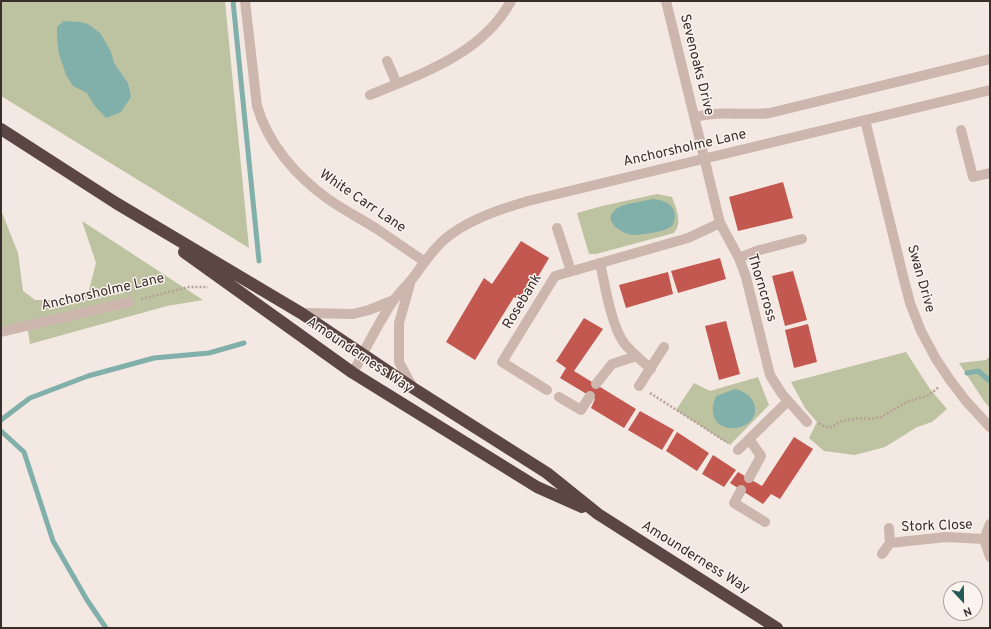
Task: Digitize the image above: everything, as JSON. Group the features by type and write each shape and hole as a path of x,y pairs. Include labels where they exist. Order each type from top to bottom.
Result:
{"highway":[{"name":"Amounderness Way","path":"1,130 116,203 301,313 413,388 547,473 598,514 777,628"},
{"name":"Amounderness Way","path":"116,203 353,373 537,487 598,514"}],"street":[{"name":"White Carr Lane","path":"245,1 257,106 263,123 276,145 298,172 328,198 424,262"},
{"path":"370,95 445,63 464,51 491,28 506,11 511,1"},
{"name":"Sevenoaks Drive","path":"666,1 704,159"},
{"name":"Anchorsholme Lane","path":"694,117 709,113 770,113 990,59"},
{"path":"388,61 396,84"},
{"name":"Anchorsholme Lane","path":"353,373 362,354 394,300 424,262 450,235 481,217 551,195 990,90"},
{"name":"Swan Drive","path":"866,120 910,303 921,331 936,359 950,380 966,401 990,427"},
{"path":"961,130 974,177 990,173"},
{"name":"Thorncross","path":"704,159 720,223 739,258 746,277 770,375 788,401 807,422"},
{"name":"Rosebank","path":"547,390 502,362 555,276 688,238 720,223"},
{"path":"557,228 571,271"},
{"path":"739,258 756,251 802,239"},
{"path":"600,263 618,331 624,342 651,369"},
{"name":"Anchorsholme Lane","path":"411,280 399,323 399,362 413,388"},
{"name":"Anchorsholme Lane","path":"301,313 353,314 369,310 394,300"},
{"name":"Anchorsholme Lane","path":"1,332 128,302"},
{"path":"639,386 664,348"},
{"path":"596,384 612,364 637,356"},
{"path":"559,397 580,410 590,396"},
{"path":"738,450 788,401"},
{"path":"749,478 761,456 750,439"},
{"path":"741,490 734,503 765,522"},
{"name":"Stork Close","path":"990,524 984,539 990,557"},
{"name":"Stork Close","path":"882,554 890,543 889,528"},
{"name":"Stork Close","path":"890,543 946,537 984,539"}],"path":[{"name":"Anchorsholme Lane","path":"128,302 189,287 213,287"},
{"path":"807,422 817,422 824,427 832,427 842,421 859,418 870,419 881,417 907,402 929,395 950,380"},
{"path":"639,386 738,450"}],"green space":[{"path":"1,1 225,1 249,248 1,96"},
{"path":"657,194 672,197 677,211 678,220 677,229 674,233 596,254 589,254 577,213"},
{"path":"1,210 18,253 23,291 35,300 65,300 89,290 96,263 82,221 203,300 167,306 30,344 27,325 1,332"},
{"path":"906,352 930,389 947,409 932,422 917,427 885,447 855,455 824,451 809,438 817,422 805,408 791,382"},
{"path":"990,356 990,408 959,363 986,360"},
{"path":"758,377 769,405 730,445 676,410 694,383 710,391"}],"water":[{"path":"64,21 88,24 101,34 111,52 114,63 128,83 131,97 121,112 106,118 94,105 87,93 73,86 66,75 59,54 57,38 57,27"},
{"path":"652,199 664,201 673,208 675,217 674,223 669,228 650,233 631,235 620,230 612,223 612,214 619,207"},
{"path":"735,389 744,392 751,398 754,404 754,414 750,422 742,427 732,428 723,426 716,420 713,410 716,396"}],"building":[{"path":"783,182 793,218 738,231 729,197"},
{"path":"521,241 549,258 523,302 514,297 475,360 446,342 484,278 492,284"},
{"path":"720,258 726,279 678,293 671,271"},
{"path":"793,271 807,320 785,326 772,276"},
{"path":"668,272 673,294 626,308 619,285"},
{"path":"584,318 603,329 574,371 636,409 624,428 591,408 595,399 560,378 566,368 556,361"},
{"path":"726,321 740,374 719,380 705,326"},
{"path":"808,324 817,362 794,368 785,330"},
{"path":"640,411 674,430 662,450 628,430"},
{"path":"677,432 709,453 697,471 666,451"},
{"path":"794,437 813,449 780,499 771,494 763,504 730,483 738,472 762,486"},
{"path":"713,455 736,470 724,487 702,474"}],"waterway":[{"path":"233,1 259,261"},
{"path":"1,420 30,398 88,376 154,358 209,353 244,343"},
{"path":"967,373 978,371 990,381"},
{"path":"1,431 24,452 53,541 87,600 106,628"}]}
